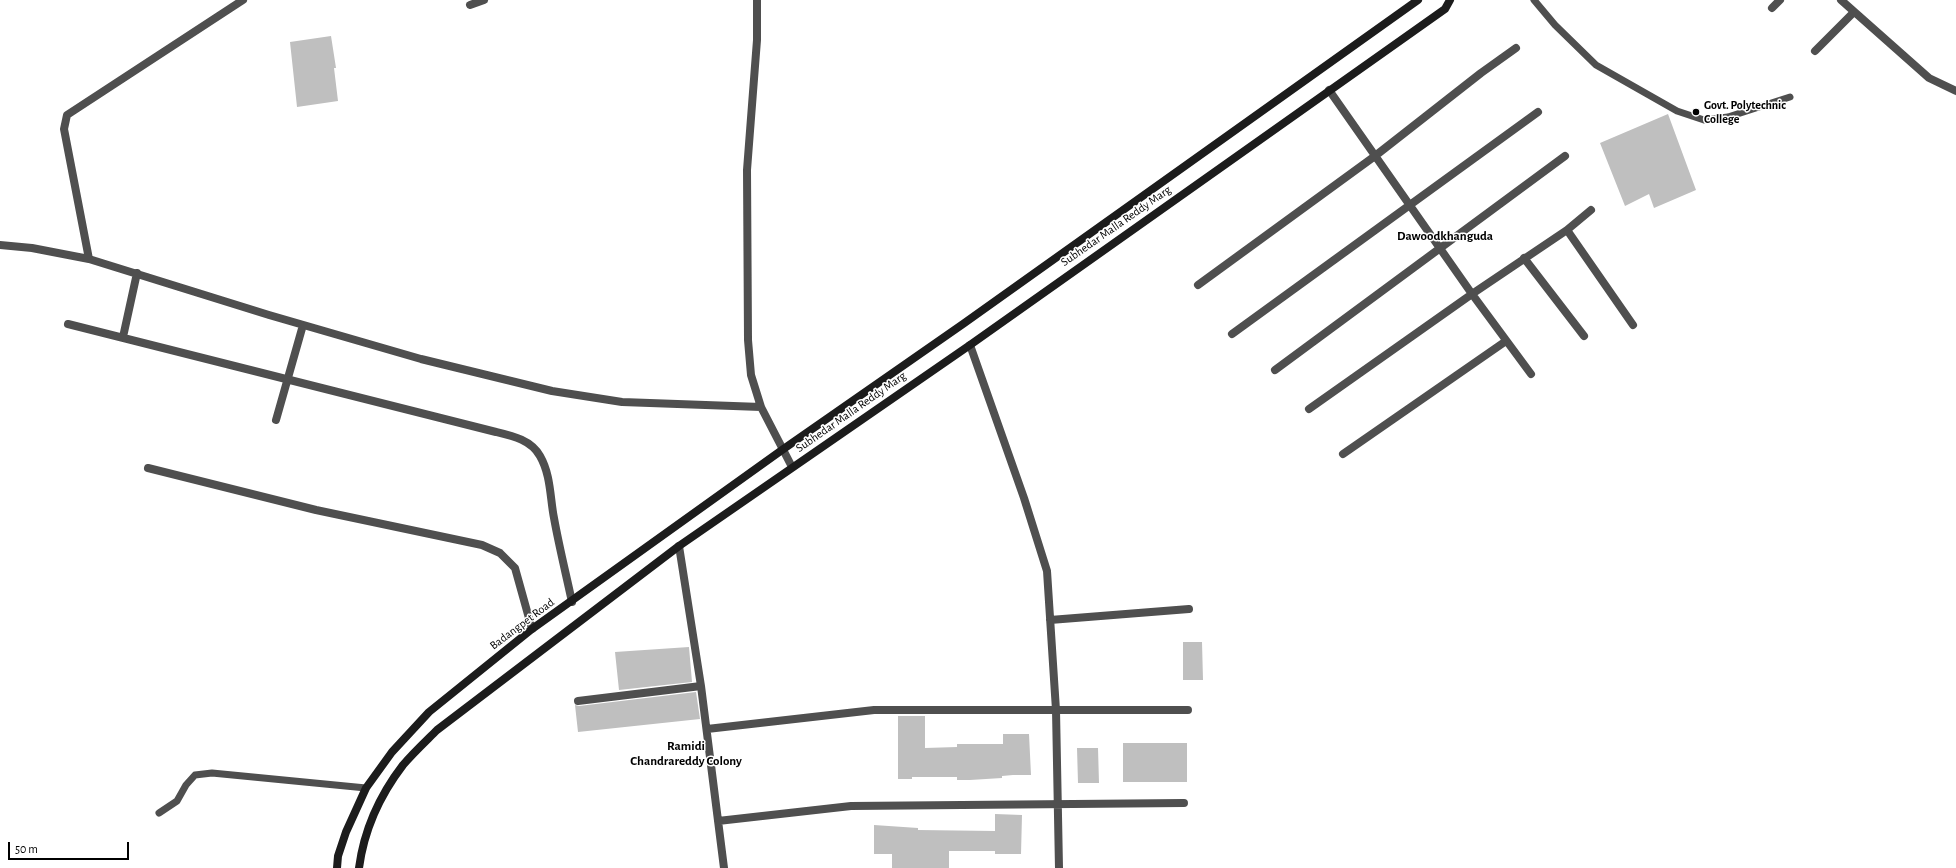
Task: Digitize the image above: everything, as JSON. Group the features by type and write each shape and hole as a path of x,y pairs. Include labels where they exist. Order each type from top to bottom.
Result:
{"main road":[{"name":"Subhedar Malla Reddy Marg","path":"782,450 963,324 1418,0"},
{"name":"Subhedar Malla Reddy Marg","path":"792,467 970,345 1445,8 1450,0"},
{"name":"Badangpet Road","path":"337,868 338,856 346,832 366,788 392,752 429,712 532,629 572,602 782,450"},
{"path":"359,868 361,854 375,809 404,765 438,730 679,546 792,467"}],"street":[{"path":"89,259 64,129 67,115 243,0"},
{"path":"470,5 484,0"},
{"path":"757,0 757,40 747,170 748,340 751,375 761,407 792,467"},
{"path":"1772,8 1780,0"},
{"path":"1841,0 1929,78 1956,91"},
{"path":"1815,51 1854,12"},
{"path":"1198,285 1375,156 1481,73 1516,48"},
{"path":"1329,90 1472,294 1531,374"},
{"path":"1232,334 1538,112"},
{"path":"1275,370 1441,249 1565,156"},
{"path":"1309,409 1472,294 1567,230 1591,210"},
{"path":"1567,230 1633,325"},
{"path":"0,245 32,248 89,259 303,325 429,361 552,391 622,402 761,407"},
{"path":"1524,258 1584,336"},
{"path":"123,337 137,273"},
{"path":"68,324 496,432 515,437 528,443 540,456 548,477 554,518 572,602"},
{"path":"276,420 303,325"},
{"path":"1343,454 1506,340"},
{"path":"970,345 1024,498 1047,571 1056,710 1059,868"},
{"path":"148,468 316,510 482,545 500,553 515,568 532,629"},
{"path":"679,546 701,686 724,868"},
{"path":"1050,620 1189,609"},
{"path":"578,701 701,686"},
{"path":"707,730 874,710 1188,710"},
{"path":"718,821 851,806 1184,803"}],"lane":[{"path":"1534,0 1596,65 1677,111 1704,120 1728,117 1790,98"},
{"path":"159,813 177,801 186,785 195,775 212,772 366,788"}],"building":[{"path":"331,36 336,68 334,68 338,101 297,107 290,42"},
{"path":"1668,114 1696,190 1654,208 1649,194 1625,206 1600,143"},
{"path":"1183,642 1202,642 1203,680 1183,680"},
{"path":"689,647 692,682 619,690 615,652"},
{"path":"696,692 700,719 578,732 575,705 579,706"},
{"path":"898,716 925,716 925,748 957,747 957,744 1003,744 1003,734 1029,734 1031,775 1013,775 1002,776 1002,778 970,780 957,780 957,777 912,777 912,779 898,779"},
{"path":"1123,743 1187,743 1187,782 1123,782"},
{"path":"1077,748 1098,748 1099,783 1078,783"},
{"path":"995,814 1022,815 1021,854 995,854 995,851 949,851 949,868 892,868 892,854 874,854 874,825 918,828 918,830 995,831"}],"place":[{"name":"Govt. Polytechnic College","path":"1696,112"}],"district":[{"name":"Dawoodkhanguda","path":"1445,236"},
{"name":"Ramidi Chandrareddy Colony","path":"686,754"}]}
